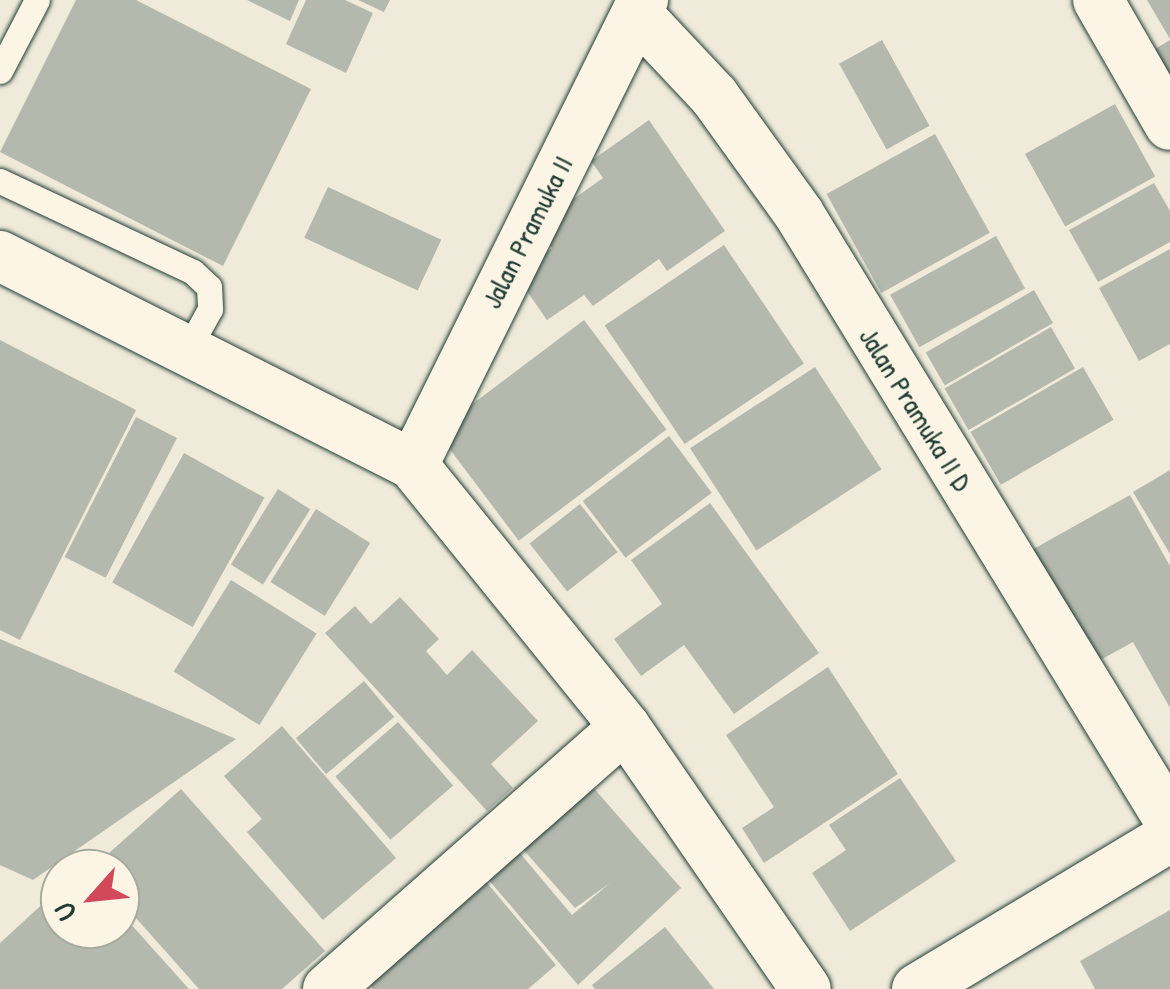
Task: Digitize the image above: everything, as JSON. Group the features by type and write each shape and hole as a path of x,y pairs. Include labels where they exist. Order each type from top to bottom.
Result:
{"street":[{"path":"1098,0 1170,124"},
{"name":"Jalan Pramuka II","path":"413,466 640,7"},
{"name":"Jalan Pramuka II D","path":"640,7 714,96 799,214 1170,821"},
{"path":"0,256 413,466 625,727 806,989"},
{"path":"328,989 625,727"},
{"path":"917,989 1170,837"}],"lane":[{"path":"0,71 37,0"},
{"path":"0,181 193,272 209,287 210,308 187,350"}],"building":[{"path":"76,0 136,0 311,89 223,266 0,152"},
{"path":"247,0 299,0 290,21"},
{"path":"306,0 345,0 373,13 346,73 286,44"},
{"path":"358,0 390,0 384,12"},
{"path":"1147,0 1170,0 1170,39"},
{"path":"882,40 930,126 887,149 839,64"},
{"path":"1170,40 1170,105 1142,57"},
{"path":"1115,104 1155,177 1065,227 1025,154"},
{"path":"649,120 725,231 667,271 659,259 593,306 584,295 547,320 515,274 552,248 537,225 603,178 591,161"},
{"path":"935,134 990,233 881,293 827,194"},
{"path":"1154,183 1170,211 1170,242 1098,282 1069,230"},
{"path":"328,187 441,240 418,291 304,238"},
{"path":"996,236 1025,288 919,347 890,295"},
{"path":"724,245 804,364 685,444 605,326"},
{"path":"1170,249 1170,344 1139,361 1099,288"},
{"path":"1034,290 1053,323 945,385 926,352"},
{"path":"584,320 666,429 519,541 436,431"},
{"path":"1051,327 1075,369 968,430 944,389"},
{"path":"0,340 136,410 20,640 0,630"},
{"path":"815,367 881,469 756,550 690,448"},
{"path":"1083,367 1114,420 1001,485 970,432"},
{"path":"136,417 177,438 106,578 65,557"},
{"path":"669,436 712,493 625,558 583,501"},
{"path":"184,453 264,498 193,627 112,582"},
{"path":"1170,470 1170,554 1133,492"},
{"path":"278,489 310,509 263,585 231,564"},
{"path":"1130,495 1170,566 1170,708 1133,642 1084,669 1021,556"},
{"path":"710,503 819,653 734,714 684,645 641,676 614,639 662,604 631,560"},
{"path":"580,504 618,552 567,591 530,543"},
{"path":"316,509 370,543 325,616 270,582"},
{"path":"231,580 317,634 259,725 174,672"},
{"path":"400,597 439,639 426,651 447,675 472,650 538,721 491,764 513,788 487,811 325,633 355,606 371,624"},
{"path":"0,639 236,739 78,849 40,849 40,875 33,880 0,865"},
{"path":"828,667 898,774 764,863 742,828 774,807 726,735"},
{"path":"364,681 394,717 326,774 296,738"},
{"path":"398,722 453,785 390,840 335,776"},
{"path":"282,726 396,858 323,920 247,832 262,819 224,776"},
{"path":"900,778 956,861 850,931 812,873 846,850 829,825"},
{"path":"591,785 681,888 578,985 482,872 513,845 572,915 610,883 575,908 521,847"},
{"path":"181,789 325,951 282,989 199,989 140,923 140,849 114,849"},
{"path":"483,878 556,965 528,989 373,989 364,978"},
{"path":"40,906 40,949 140,949 140,934 189,989 0,989 0,943"},
{"path":"1170,910 1170,989 1095,989 1080,961"},
{"path":"665,927 714,989 595,989 592,985"}]}
